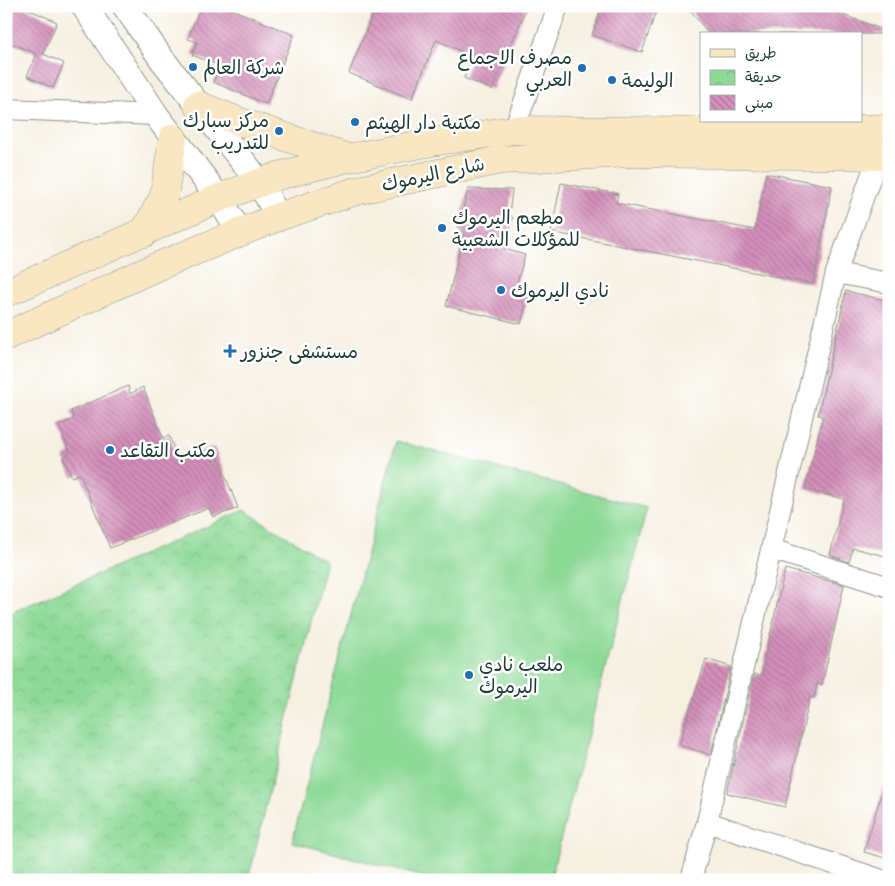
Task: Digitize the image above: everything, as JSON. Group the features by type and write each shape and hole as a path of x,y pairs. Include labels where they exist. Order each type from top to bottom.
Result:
{"main road":[{"path":"198,105 238,121 348,158"},
{"name":"شارع اليرموك","path":"6,293 144,233 218,198 260,183 348,158 432,142 514,130 742,132 889,128"},
{"path":"144,233 164,196 173,138"},
{"name":"شارع اليرموك","path":"6,336 156,268 278,217 359,190 500,160 628,153 883,156"}],"street":[{"path":"84,6 156,115 218,198 240,233"},
{"path":"125,6 161,58 260,183 278,217"},
{"path":"514,130 558,6"},
{"path":"6,109 156,115"},
{"path":"691,880 707,822 836,273 883,156"},
{"path":"836,273 889,283"},
{"path":"771,549 889,587"},
{"path":"707,822 882,880"}],"green space":[{"name":"ملعب نادي اليرموك","path":"396,441 647,508 550,880 435,880 292,842"},
{"path":"244,510 326,561 248,880 6,880 6,615"}],"building":[{"path":"6,6 21,6 57,22 43,54 64,63 53,88 27,76 37,54 6,41"},
{"path":"201,6 224,6 294,35 266,104 213,82 220,66 192,55 197,42 188,39"},
{"path":"376,6 527,6 492,90 464,78 472,56 436,40 412,99 349,73"},
{"path":"602,6 658,6 642,52 592,35"},
{"path":"687,6 819,6 889,32 888,34 862,34 862,32 707,32"},
{"path":"766,173 832,186 813,284 551,232 561,183 618,194 616,203 755,230"},
{"path":"468,189 512,190 509,214 513,218 504,249 525,255 514,293 528,298 521,324 446,306 464,234 458,228"},
{"path":"846,291 889,301 889,557 853,548 849,562 830,555 844,499 805,489 823,416 818,415"},
{"path":"128,386 130,394 143,387 163,438 169,436 179,461 214,447 238,508 213,517 209,508 110,548 80,474 72,477 63,458 70,453 59,425 74,419 71,411"},
{"path":"785,569 844,585 822,685 817,684 814,698 810,697 785,807 727,793 754,674 761,676"},
{"path":"706,659 731,667 711,755 679,745"},
{"path":"883,788 889,789 889,859 864,852"}],"place":[{"name":"شركة العالم","path":"193,67"},
{"name":"مصرف الاجماع العربي","path":"582,68"},
{"name":"الوليمة","path":"612,80"},
{"name":"مكتبة دار الهيثم","path":"355,122"},
{"name":"مركز سبارك للتدريب","path":"279,131"},
{"name":"مطعم اليرموك للمؤكلات الشعبية","path":"442,228"},
{"name":"نادي اليرموك","path":"501,290"},
{"name":"مستشفى جنزور","path":"230,351"},
{"name":"مكتب التقاعد","path":"110,450"},
{"name":"ملعب نادي اليرموك","path":"469,675"}]}
